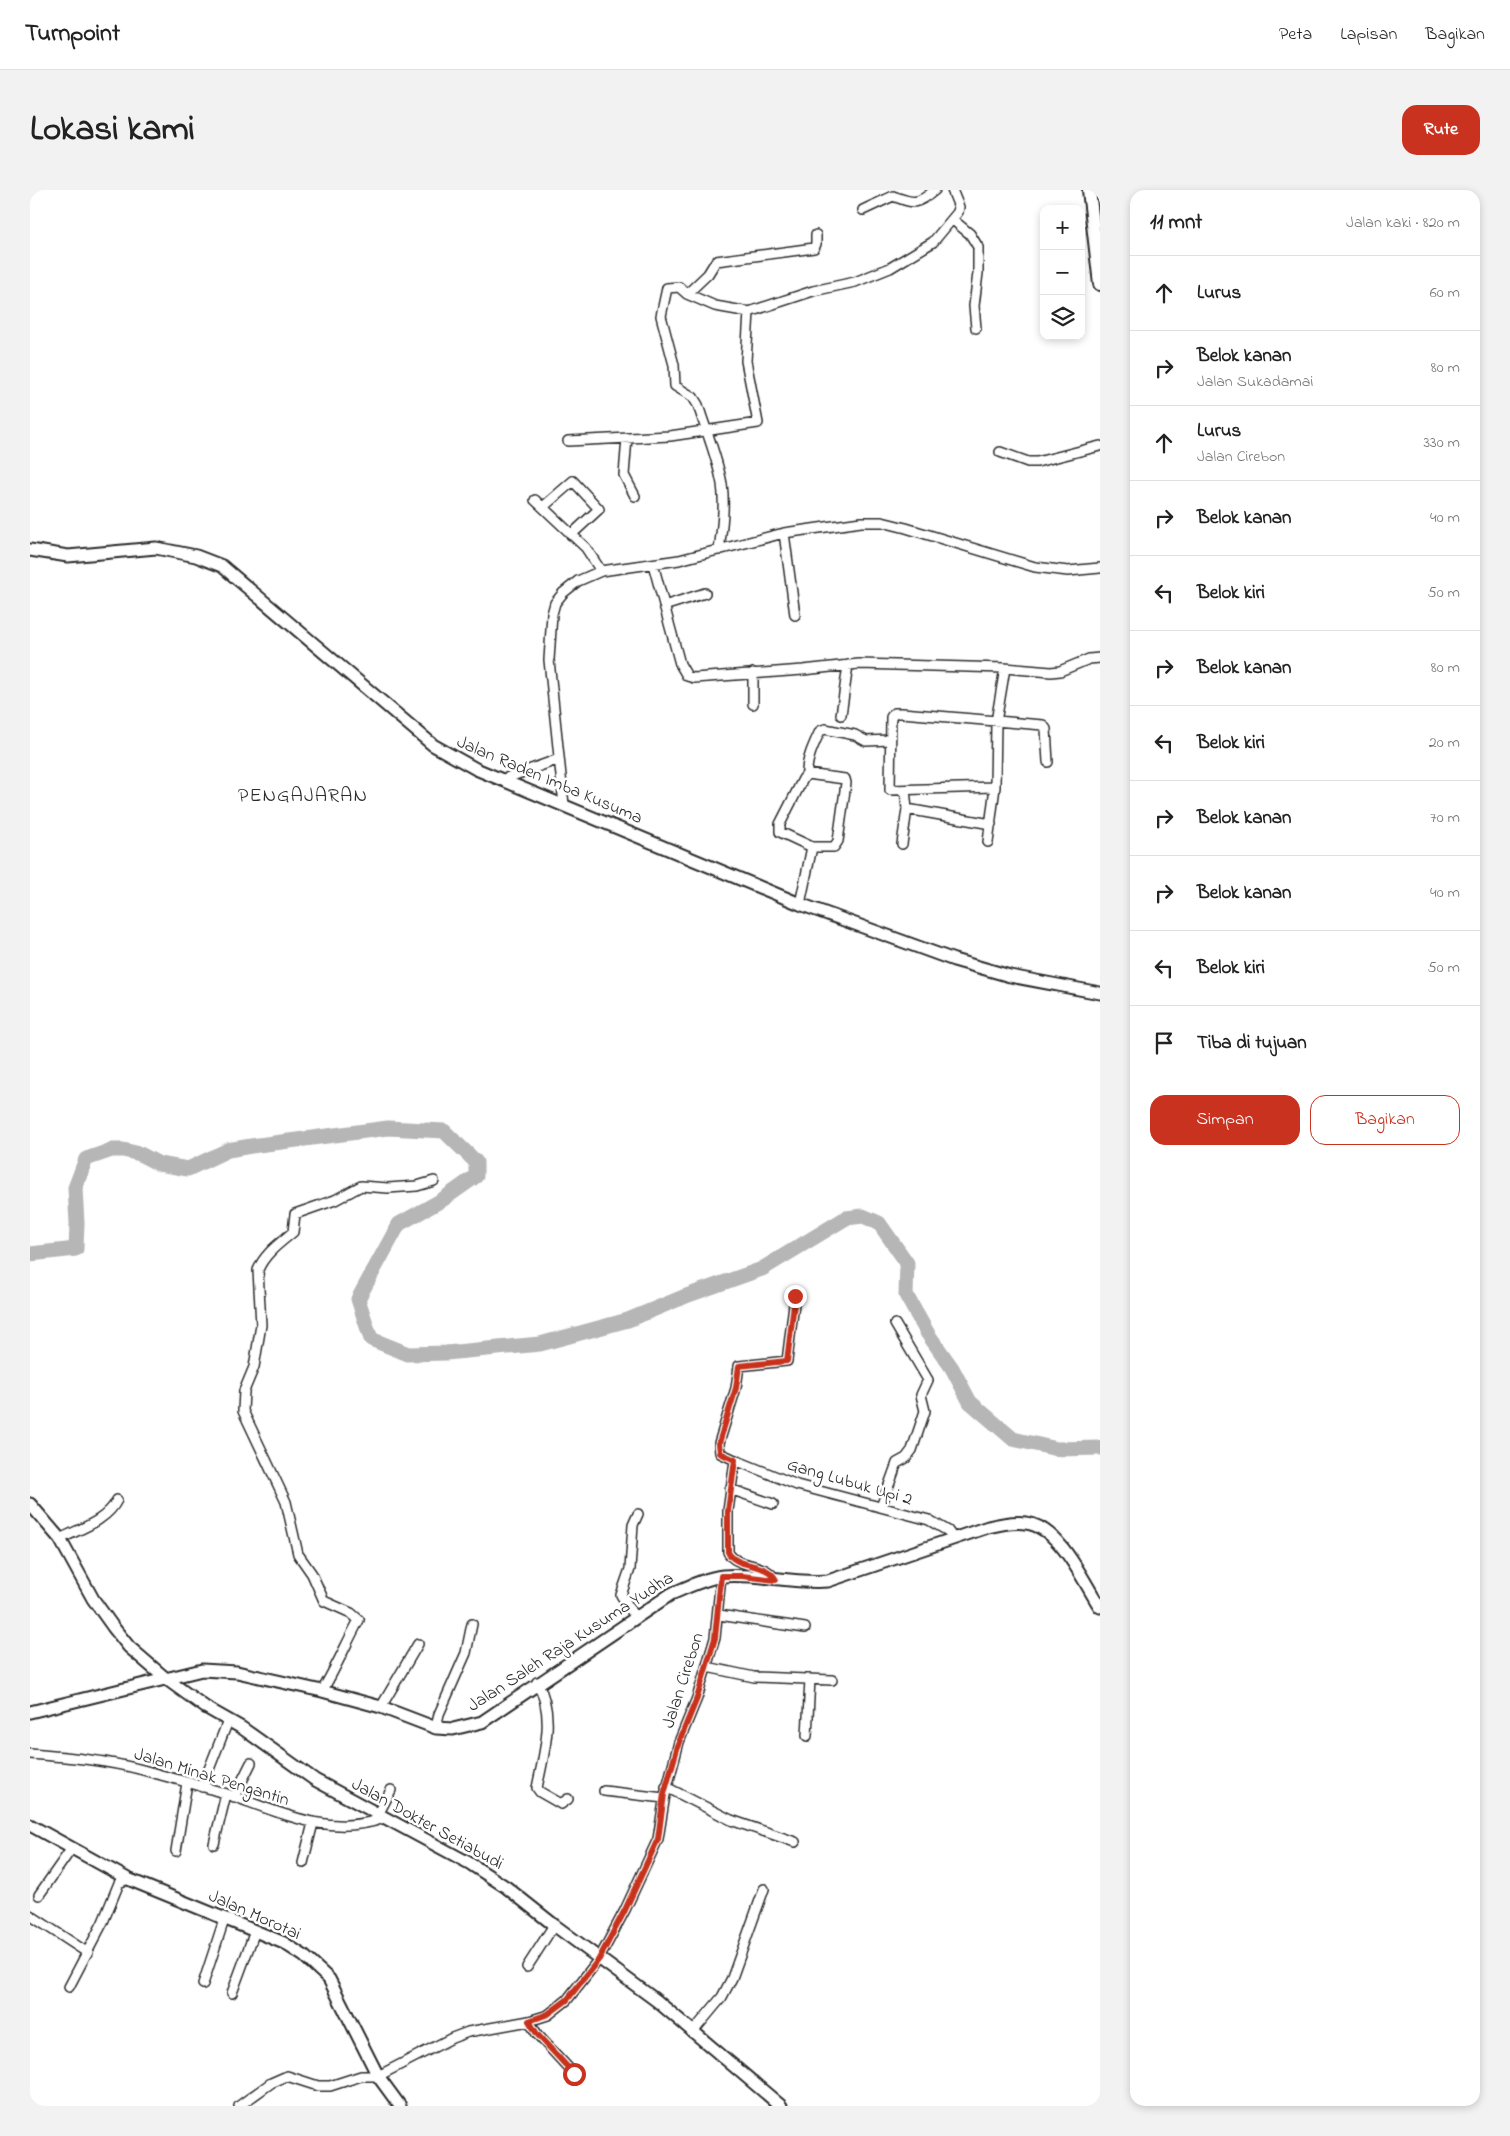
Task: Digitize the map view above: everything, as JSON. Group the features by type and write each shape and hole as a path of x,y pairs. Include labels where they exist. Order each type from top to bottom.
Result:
{"main road":[{"path":"1089,190 1100,284"}],"street":[{"path":"863,210 893,196 902,201 919,201 935,190"},
{"path":"720,550 723,514 722,485 707,432 693,397 675,386 674,365 661,316 667,288 678,287 687,294 715,306 749,312 813,291 855,282 890,268 933,242 953,220 959,207 952,190"},
{"path":"953,220 970,234 978,247 978,273 974,306 976,328"},
{"path":"687,294 708,274 716,261 814,248 816,235"},
{"path":"568,441 707,432 758,423 746,361 749,312"},
{"path":"627,438 624,475 635,496"},
{"path":"1000,452 1028,462 1037,462 1100,446"},
{"path":"543,507 573,480 599,509 571,534"},
{"path":"536,500 586,548 601,571"},
{"path":"564,805 549,660 552,614 556,603 563,593 578,581 601,571 653,564 720,550 784,533 861,522 882,522 1035,567 1068,571 1100,568"},
{"path":"784,533 795,615"},
{"name":"Jalan Raden Imba Kusuma","path":"30,550 68,556 156,548 196,556 222,566 433,745 450,756 501,780 800,904 954,960 1010,976 1100,993"},
{"path":"653,564 680,664 687,676 702,677 887,663 1060,671 1089,659 1100,658"},
{"path":"664,606 705,593"},
{"path":"841,715 848,665"},
{"path":"988,842 995,787 996,722 1005,668"},
{"path":"753,673 754,704"},
{"path":"995,787 892,791 889,788 891,717 894,713 1043,724 1046,729 1048,762"},
{"path":"807,774 845,779 838,841 834,847 812,847 788,837 779,829 807,774 807,766 820,731 824,729 855,735 866,741 890,740"},
{"path":"501,780 559,759"},
{"path":"902,844 907,809 905,790"},
{"path":"907,809 991,824"},
{"path":"800,904 812,847"},
{"path":"322,1691 338,1665 340,1656 359,1620 351,1613 324,1601 312,1574 298,1554 286,1502 243,1411 244,1391 254,1367 261,1325 258,1270 261,1262 293,1232 295,1214 335,1200 361,1186 388,1188 417,1186 434,1181"},
{"path":"776,1580 774,1576 762,1568 730,1557 728,1552 728,1511 735,1460 720,1453 719,1443 736,1388 738,1368 741,1365 787,1361 795,1296"},
{"path":"881,1507 897,1463 906,1458 912,1450 925,1411 922,1395 928,1380 895,1324"},
{"name":"Gang Lubuk Upi 2","path":"735,1460 797,1485 859,1503 929,1520 948,1531 953,1538"},
{"path":"730,1488 773,1504"},
{"path":"60,1539 104,1517 113,1508 117,1500"},
{"name":"Jalan Dokter Setiabudi","path":"30,1504 60,1539 93,1599 113,1627 129,1647 165,1678 205,1707 242,1728 315,1780 469,1863 506,1887 657,2001 692,2033 781,2106"},
{"path":"636,1618 621,1595 630,1569 633,1525 638,1514"},
{"name":"Jalan Saleh Raja Kusuma Yudha","path":"30,1712 202,1670 237,1672 322,1691 382,1707 436,1728 453,1729 482,1722 537,1682 671,1594 699,1582 721,1576 742,1576 808,1583 828,1581 953,1538 1010,1522 1028,1523 1043,1529 1058,1541 1100,1607"},
{"name":"Jalan Cirebon","path":"378,2076 452,2038 468,2032 529,2021 548,2014 567,2000 599,1959 625,1910 658,1839 666,1787 679,1742 707,1667 718,1615 721,1576"},
{"path":"718,1615 805,1628"},
{"path":"436,1728 439,1714 466,1653 472,1624"},
{"path":"382,1707 418,1644"},
{"path":"707,1667 754,1677 832,1680"},
{"path":"807,1736 810,1679"},
{"path":"537,1682 542,1690 548,1732 537,1788 540,1792 561,1804 568,1799"},
{"path":"202,1787 226,1726"},
{"name":"Jalan Minak Pengantin","path":"30,1754 105,1762 202,1787 313,1823 356,1826 381,1816"},
{"path":"214,1844 230,1796 251,1763"},
{"path":"176,1850 187,1783"},
{"path":"666,1787 731,1820 795,1842"},
{"path":"381,1816 392,1790"},
{"path":"604,1791 664,1798"},
{"path":"303,1863 313,1823"},
{"name":"Jalan Morotai","path":"30,1825 128,1879 284,1943 304,1956 329,1980 378,2076 400,2106"},
{"path":"39,1895 72,1848"},
{"path":"69,1987 88,1953 119,1883 128,1879"},
{"path":"692,2033 722,1998 732,1978 764,1889"},
{"path":"30,1916 88,1953"},
{"path":"203,1984 224,1920"},
{"path":"528,1967 554,1925"},
{"path":"232,1993 256,1931"},
{"path":"529,2021 537,2034 574,2074"},
{"path":"239,2106 271,2083 287,2076 318,2086 330,2086 361,2076 378,2076"}],"waterway":[{"path":"30,1254 76,1249 75,1188 86,1159 112,1150 123,1150 140,1154 159,1164 188,1169 228,1150 251,1146 388,1128 444,1131 476,1162 476,1176 442,1200 399,1224 358,1299 371,1339 408,1354 446,1353 540,1344 628,1320 686,1296 762,1269 846,1218 863,1216 879,1223 907,1263 906,1295 928,1334 952,1368 970,1402 1013,1439 1057,1449 1100,1448"}],"district":[{"name":"PENGAJARAN","path":"303,794"}],"route":[{"path":"574,2074 537,2034 529,2021 557,2009 567,2000 599,1959 625,1910 658,1839 664,1794 679,1742 697,1698 715,1638 721,1576 742,1576 776,1580 774,1576 762,1568 734,1560 730,1557 728,1552 728,1511 735,1460 720,1453 719,1443 736,1388 739,1366 787,1361 795,1296"}]}
